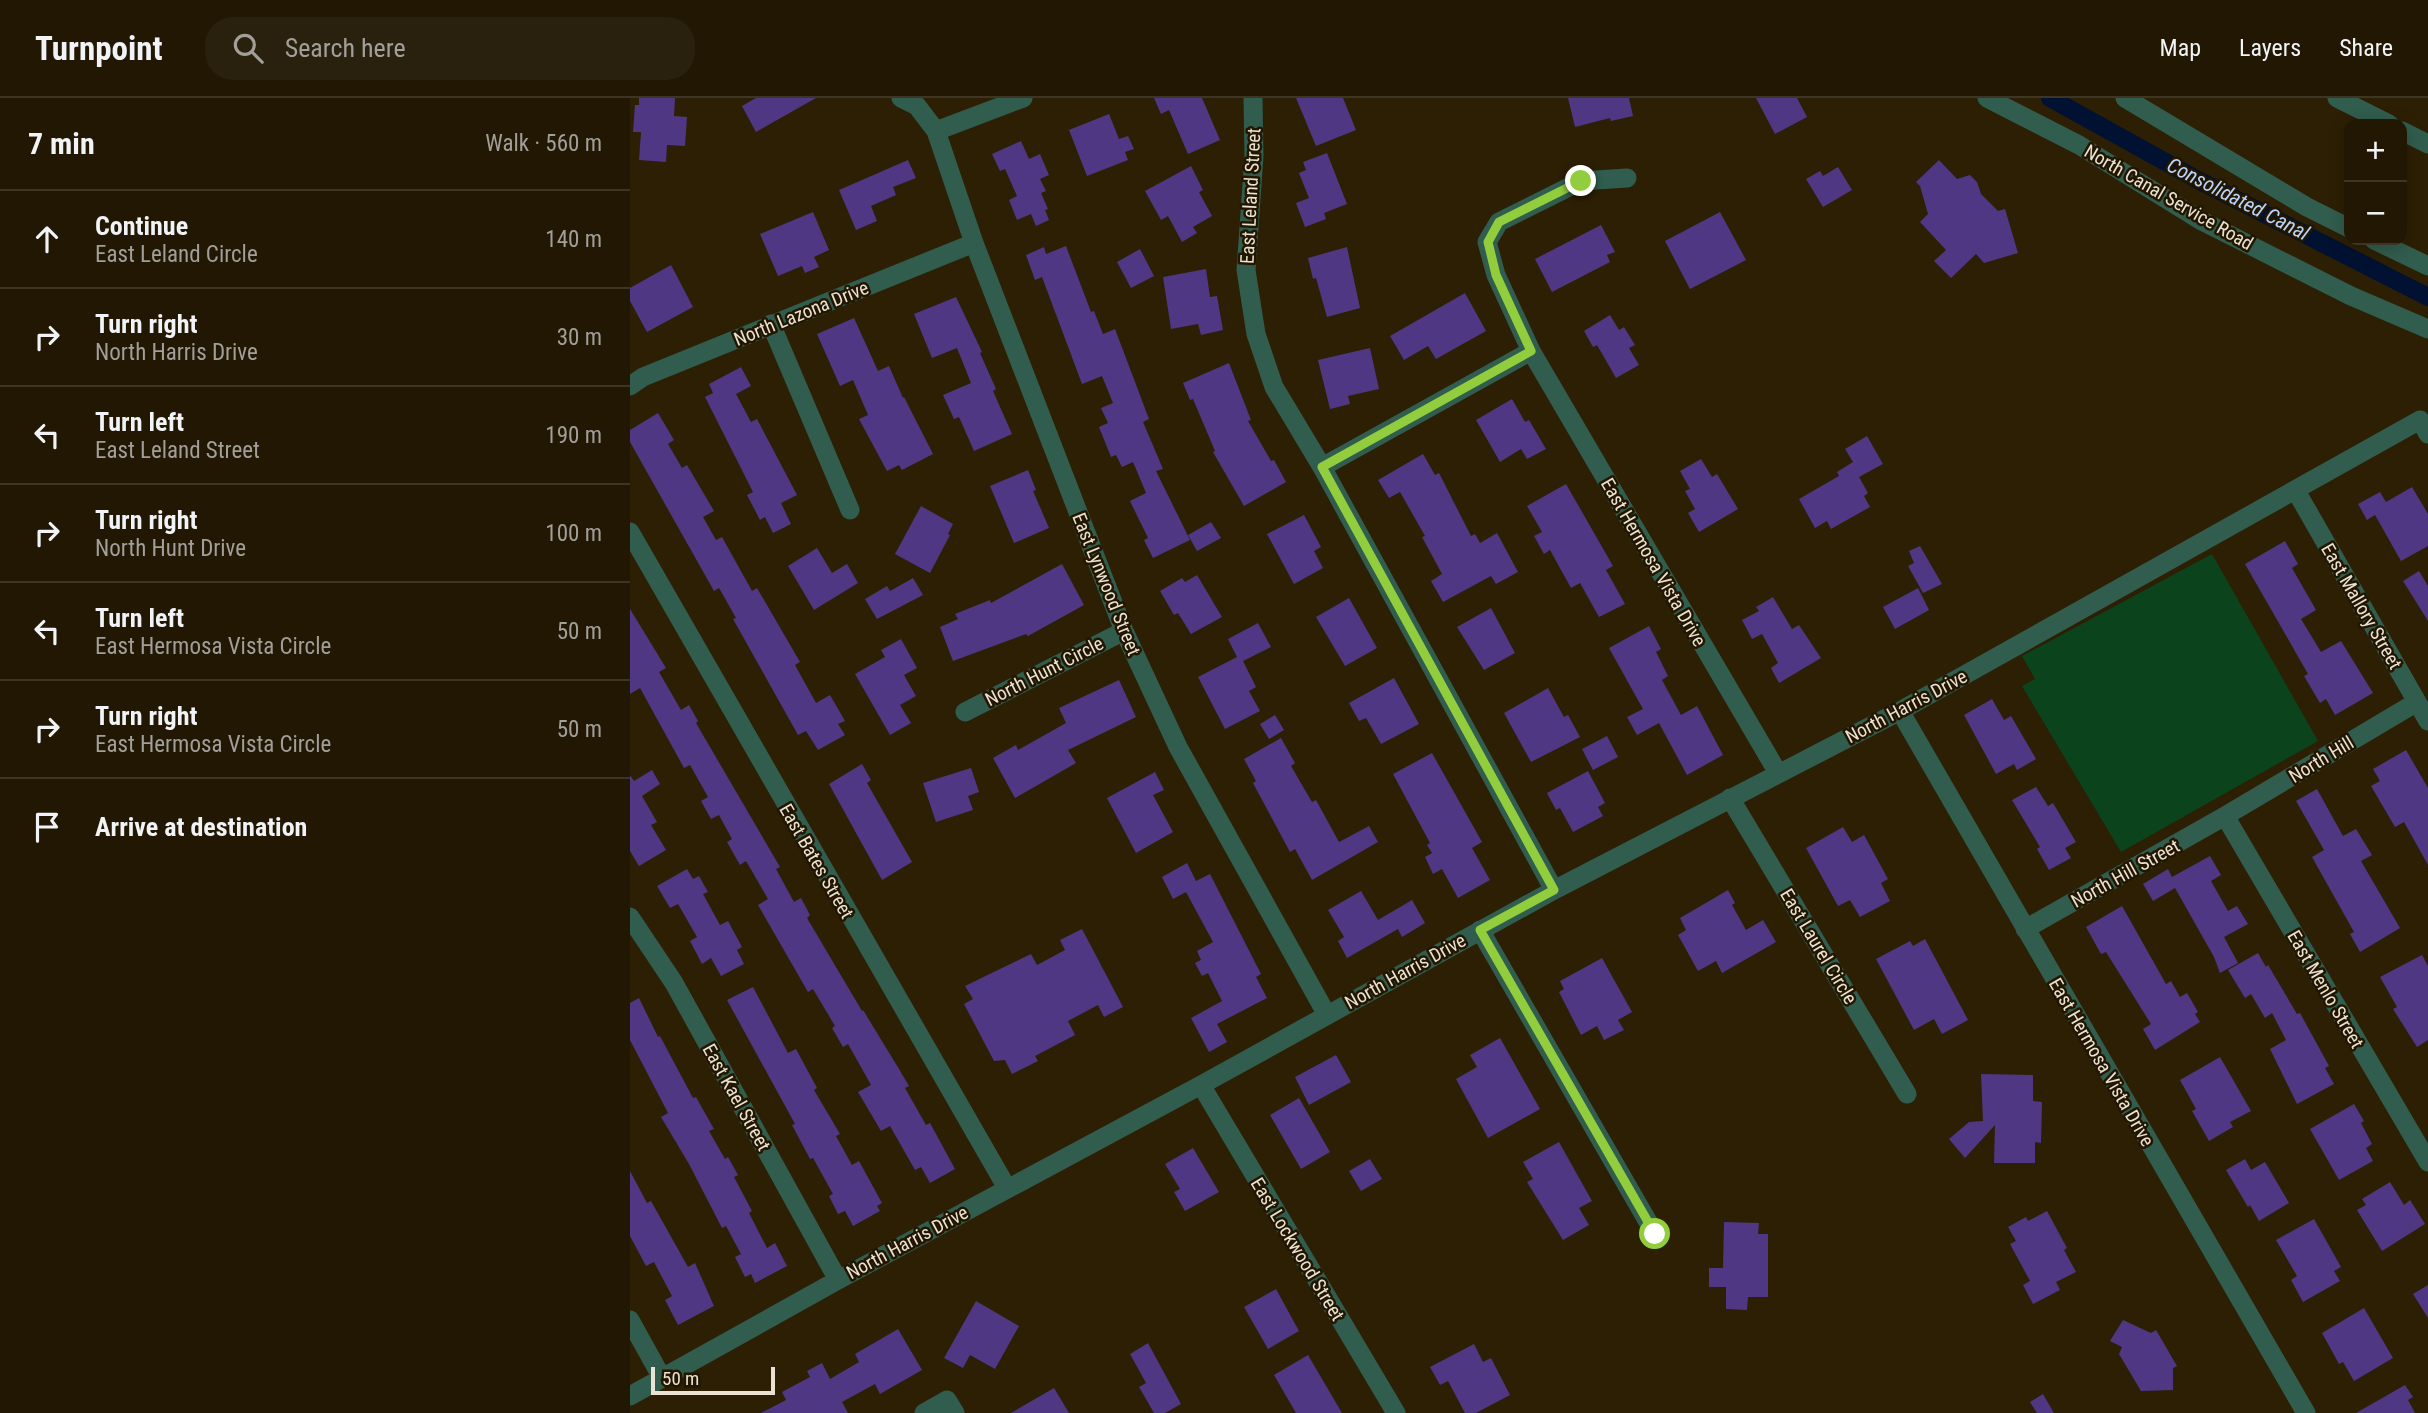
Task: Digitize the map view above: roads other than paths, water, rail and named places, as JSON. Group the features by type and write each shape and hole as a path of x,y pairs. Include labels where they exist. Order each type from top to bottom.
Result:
{"street":[{"path":"901,98 917,106 936,131 1023,98"},
{"name":"East Leland Street","path":"1253,98 1254,156 1246,270 1256,334 1274,387 1322,467 1554,890"},
{"name":"North Canal Service Road","path":"1987,98 2079,145 2200,220 2351,296 2428,329"},
{"path":"2125,98 2307,207 2344,226"},
{"path":"2337,98 2379,119"},
{"name":"East Lynwood Street","path":"936,131 974,243 1124,631 1178,747 1327,1015"},
{"path":"2407,134 2428,144"},
{"name":"East Hermosa Vista Drive","path":"1627,178 1581,181 1499,222 1488,242 1490,253 1496,275 1531,351 1778,773"},
{"name":"North Lazona Drive","path":"630,386 643,377 974,243"},
{"path":"2384,245 2428,266"},
{"path":"771,324 850,510"},
{"path":"1322,467 1531,351"},
{"name":"North Harris Drive","path":"630,1396 1554,890 1900,711 2367,450 2424,427"},
{"name":"East Mallory Street","path":"2295,491 2428,721"},
{"name":"East Bates Street","path":"630,533 1007,1188"},
{"name":"North Hunt Circle","path":"965,712 1124,631"},
{"name":"North Hill","path":"2225,817 2417,702"},
{"name":"East Hermosa Vista Drive","path":"1900,711 2305,1413"},
{"name":"East Laurel Circle","path":"1730,798 1907,1094"},
{"name":"North Hill Street","path":"2025,929 2225,817"},
{"name":"East Menlo Street","path":"2225,817 2428,1162"},
{"name":"East Kael Street","path":"630,917 674,983 838,1280"},
{"path":"1480,930 1655,1234"},
{"name":"East Lockwood Street","path":"1201,1085 1396,1413"},
{"path":"630,1320 662,1378"},
{"path":"924,1413 951,1407"}],"waterway":[{"name":"Consolidated Canal","path":"2050,98 2198,180 2428,297"}]}
